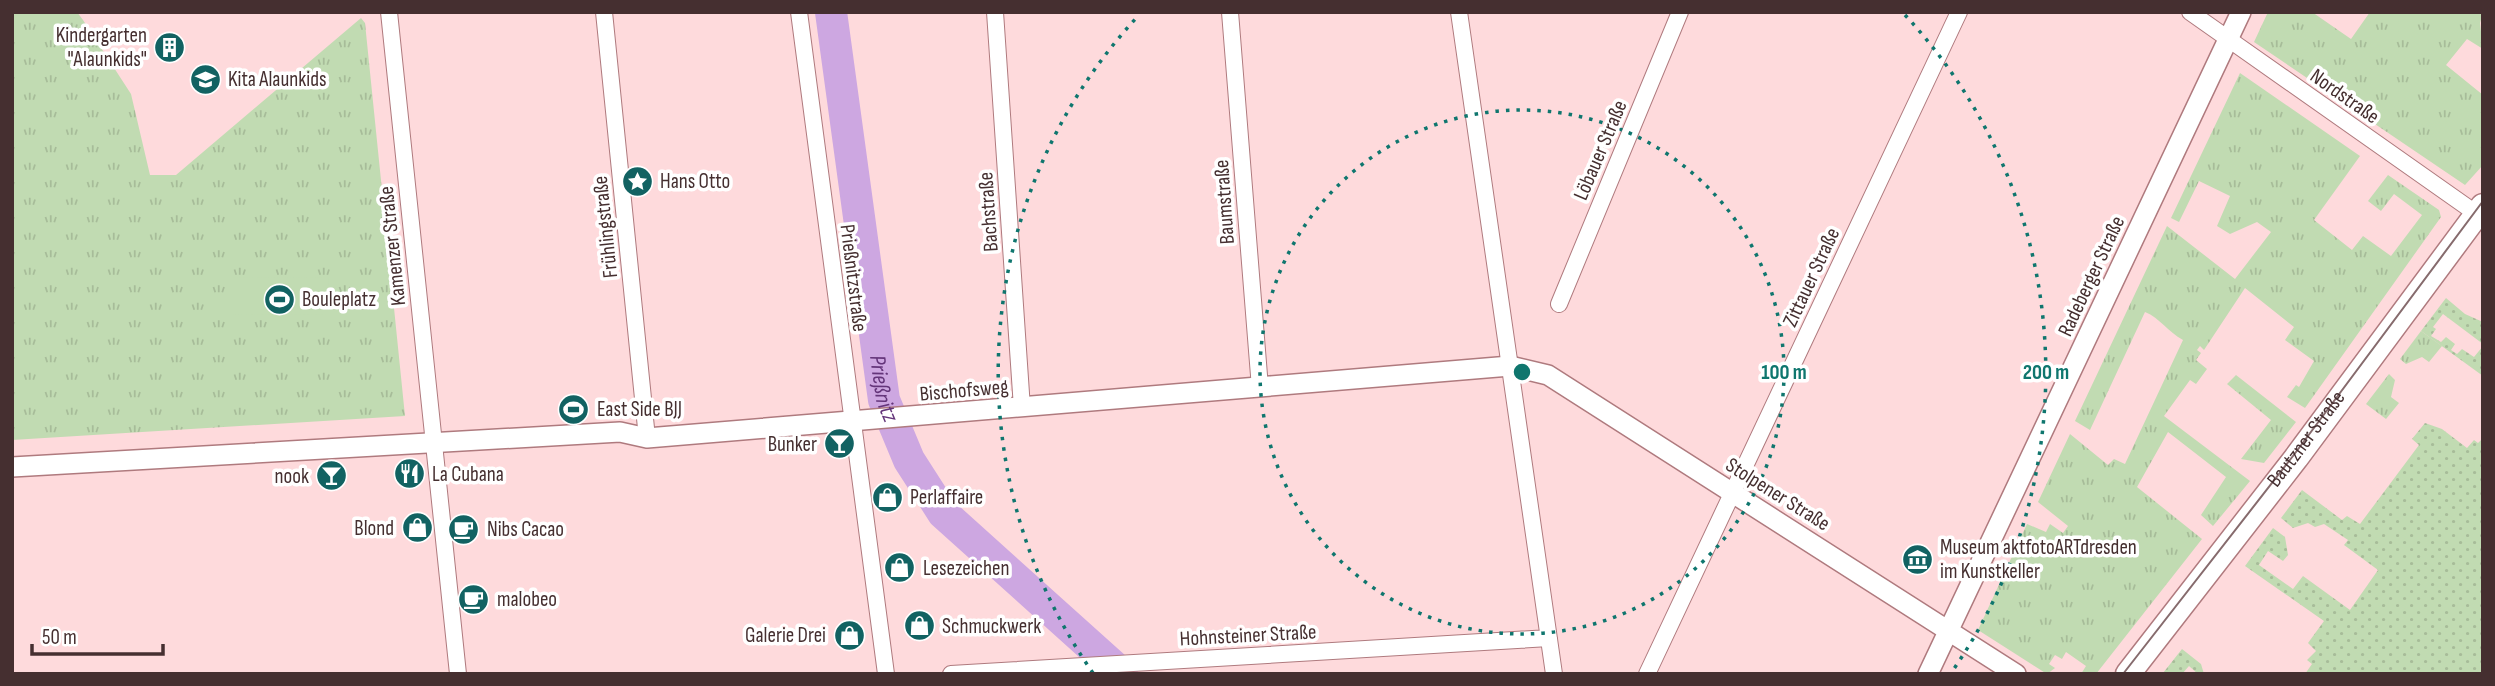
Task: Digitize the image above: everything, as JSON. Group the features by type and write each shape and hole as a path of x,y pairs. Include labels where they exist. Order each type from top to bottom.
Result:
{"main road":[{"name":"Bautzner Straße","path":"2128,674 2296,458 2480,210"}],"street":[{"name":"Kamenzer Straße","path":"389,12 458,674"},
{"name":"Frühlingstraße","path":"604,12 647,438"},
{"name":"Prießnitzstraße","path":"799,12 886,674"},
{"name":"Bachstraße","path":"995,12 1022,408"},
{"name":"Baumstraße","path":"1230,12 1260,388"},
{"path":"1459,12 1554,674"},
{"name":"Löbauer Straße","path":"1559,304 1680,12"},
{"name":"Zittauer Straße","path":"1647,674 1959,12"},
{"name":"Nordstraße","path":"2190,12 2480,210"},
{"name":"Radeberger Straße","path":"1928,674 2241,12"},
{"name":"Bischofsweg","path":"12,467 620,432 647,438 1510,366"},
{"name":"Stolpener Straße","path":"1510,366 1548,375 1950,629 2016,674"},
{"name":"Hohnsteiner Straße","path":"951,674 1549,638"}],"green space":[{"path":"12,12 77,12 131,94 150,175 176,175 361,18 365,23 405,416 12,440"},
{"path":"2268,12 2312,12 2351,39 2370,12 2483,12 2480,23 2483,49 2467,39 2446,65 2483,95 2483,165 2465,185 2254,42"},
{"path":"2240,73 2360,156 2314,220 2352,250 2363,236 2391,256 2422,215 2394,194 2381,211 2368,201 2388,175 2439,210 2441,217 2305,408 2287,397 2296,385 2299,387 2314,361 2285,340 2294,327 2245,288 2204,350 2200,346 2197,350 2201,353 2196,360 2207,369 2196,384 2190,380 2164,416 2250,481 2213,526 2201,515 2226,477 2168,432 2137,487 2202,539 2096,674 2081,674 2086,666 2066,652 2062,659 2055,655 2049,664 2055,668 2047,674 1978,630 2027,524 2046,532 2050,524 2063,533 2068,526 2038,502 2070,434 2108,465 2114,459 2125,464 2183,340 2145,312 2090,430 2075,421 2167,226 2235,279 2271,232 2257,222 2230,234 2217,226 2230,196 2199,181 2179,222 2171,218"},
{"name":"Bouleplatz","path":"328,277 329,314 230,315 230,278"},
{"path":"2446,298 2465,314 2483,322 2483,344 2443,314 2433,327 2436,329 2431,336 2441,342 2446,337 2455,344 2451,350 2457,354 2462,349 2474,357 2483,346 2483,376 2421,331"},
{"path":"2421,331 2442,346 2429,362 2422,357 2406,364 2400,359"},
{"path":"2389,374 2395,380 2391,397 2399,403 2386,419 2366,404"},
{"path":"2236,375 2296,422 2264,463 2241,459 2271,420 2227,384"},
{"path":"2425,423 2442,429 2467,448 2474,440 2478,443 2483,438 2483,674 2305,674 2312,664 2307,660 2316,651 2308,643 2324,621 2245,566 2273,528 2285,537 2288,555 2283,561 2268,551 2259,565 2293,589 2303,576 2350,610 2378,570 2344,545 2348,540 2324,524 2315,527 2308,523 2293,528 2281,518 2302,490 2342,520 2347,516 2360,524 2419,445 2412,439"},
{"path":"2182,649 2201,664 2204,674 2198,674 2189,666 2182,674 2163,673"}],"waterway":[{"name":"Prießnitz","path":"831,12 884,400 909,460 943,513 1122,674"}],"tram line":[{"path":"2123,674 2293,456 2483,201"}],"place":[{"name":"Kindergarten \"Alaunkids\"","path":"170,47"},
{"name":"Kita Alaunkids","path":"205,79"},
{"name":"Hans Otto","path":"637,181"},
{"name":"Bouleplatz","path":"279,299"},
{"name":"East Side BJJ","path":"574,409"},
{"name":"Bunker","path":"840,444"},
{"name":"La Cubana","path":"409,474"},
{"name":"nook","path":"332,476"},
{"name":"Perlaffaire","path":"887,497"},
{"name":"Blond","path":"417,528"},
{"name":"Nibs Cacao","path":"464,529"},
{"name":"Museum aktfotoARTdresden im Kunstkeller","path":"1917,559"},
{"name":"Lesezeichen","path":"900,568"},
{"name":"malobeo","path":"474,599"},
{"name":"Schmuckwerk","path":"919,626"},
{"name":"Galerie Drei","path":"849,635"}]}
